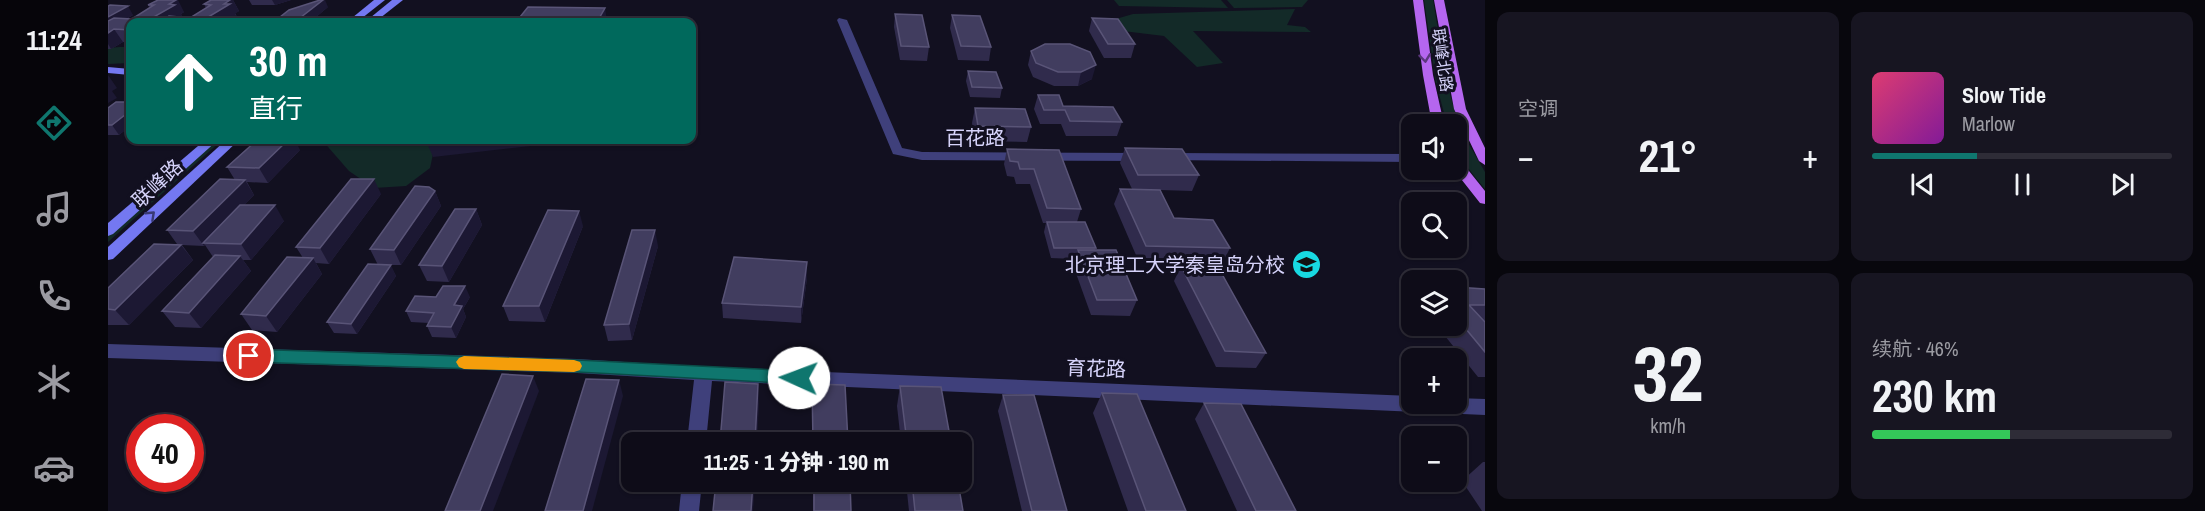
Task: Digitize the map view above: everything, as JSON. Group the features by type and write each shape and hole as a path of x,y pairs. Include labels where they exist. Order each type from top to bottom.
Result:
{"main road":[{"path":"357,18 380,0"},
{"path":"375,18 398,0"},
{"name":"联峰北路","path":"1418,0 1436,114"},
{"name":"联峰北路","path":"1439,0 1460,110 1485,161"},
{"path":"108,70 126,72"},
{"name":"联峰路","path":"108,231 207,144"},
{"name":"联峰路","path":"108,255 229,144"},
{"path":"1467,178 1485,200"}],"street":[{"name":"百花路","path":"842,20 897,151 922,156 1401,158"},
{"name":"育花路","path":"108,351 577,366 704,374 1485,407"},
{"path":"697,432 704,374"},
{"path":"689,511 691,492"}],"green space":[{"path":"1114,0 1221,0 1228,8 1119,6"},
{"path":"1227,0 1308,0 1302,7 1234,8"},
{"path":"1424,0 1433,0 1447,84 1456,114 1444,114 1436,83"},
{"path":"1295,9 1287,25 1305,27 1311,32 1193,31 1223,63 1197,67 1164,36 1123,31 1109,21 1133,14"},
{"path":"126,47 126,63 108,64 108,48"},
{"path":"1467,141 1485,172 1485,189 1467,166"},
{"path":"211,144 218,144 108,242 108,235"},
{"path":"325,144 435,144 430,168 406,186 374,188 349,171"}],"building":[{"path":"158,0 176,0 169,4 175,5 152,18 134,18 154,5 148,5"},
{"path":"211,0 230,0 224,4 230,4 207,18 190,18 211,5 204,4"},
{"path":"323,0 300,18 279,18 289,10"},
{"path":"108,6 128,6 108,17"},
{"path":"528,7 605,8 599,18 519,18"},
{"path":"895,14 922,15 929,47 901,46"},
{"path":"952,15 980,16 991,47 961,46"},
{"path":"169,16 190,18 166,18"},
{"path":"114,18 126,19 126,30 114,29 108,33 108,21"},
{"path":"1092,18 1118,19 1135,44 1108,44"},
{"path":"1045,44 1070,44 1090,52 1096,65 1081,72 1058,72 1036,63 1031,51"},
{"path":"968,71 996,72 1002,88 972,87"},
{"path":"1038,95 1059,95 1063,106 1113,107 1122,122 1070,121 1065,110 1044,110"},
{"path":"116,102 126,102 126,114 112,125 108,125 108,108"},
{"path":"975,108 1025,109 1031,127 978,126"},
{"path":"253,144 284,144 259,168 227,167"},
{"path":"1125,148 1182,149 1199,175 1138,175"},
{"path":"1007,149 1059,150 1081,209 1047,208 1034,169 1020,169 1018,162 1010,161"},
{"path":"220,179 245,180 193,231 167,230"},
{"path":"351,179 374,179 320,248 296,247"},
{"path":"415,186 429,187 435,191 394,250 370,249"},
{"path":"1120,189 1160,190 1174,218 1213,220 1230,248 1146,246"},
{"path":"240,205 275,205 241,244 203,243"},
{"path":"455,209 476,209 442,266 419,265"},
{"path":"548,210 579,211 539,306 503,306"},
{"path":"1047,222 1085,222 1096,248 1054,248"},
{"path":"632,230 655,230 629,324 604,325"},
{"path":"154,244 181,245 115,310 108,309 108,288"},
{"path":"1078,250 1116,250 1137,300 1097,300"},
{"path":"215,255 240,256 189,313 162,311"},
{"path":"287,257 313,258 266,316 241,314"},
{"path":"734,257 807,262 801,307 722,303"},
{"path":"368,264 391,265 351,324 327,322"},
{"path":"1181,266 1218,267 1266,353 1225,351"},
{"path":"443,286 465,286 454,305 462,306 451,327 427,326 434,313 406,311 415,296 436,297"},
{"path":"1467,288 1485,289 1485,305 1469,305 1485,322 1485,352 1467,330"},
{"path":"502,374 533,376 480,511 445,511"},
{"path":"586,379 619,380 583,511 545,511"},
{"path":"725,382 758,384 756,432 721,432"},
{"path":"812,384 845,385 847,432 813,432"},
{"path":"900,386 941,387 949,432 906,432"},
{"path":"1102,393 1137,394 1186,511 1146,511"},
{"path":"1003,395 1034,395 1067,511 1032,511"},
{"path":"1204,403 1241,404 1296,511 1256,511"},
{"path":"715,492 752,492 751,511 713,511"},
{"path":"814,492 850,492 851,511 814,511"},
{"path":"913,492 960,492 963,511 915,511"}],"slow traffic":[{"path":"464,362 574,366"}],"place":[{"name":"北京理工大学秦皇岛分校","path":"1306,264"}],"route":[{"path":"249,356 577,366 799,378"}]}
